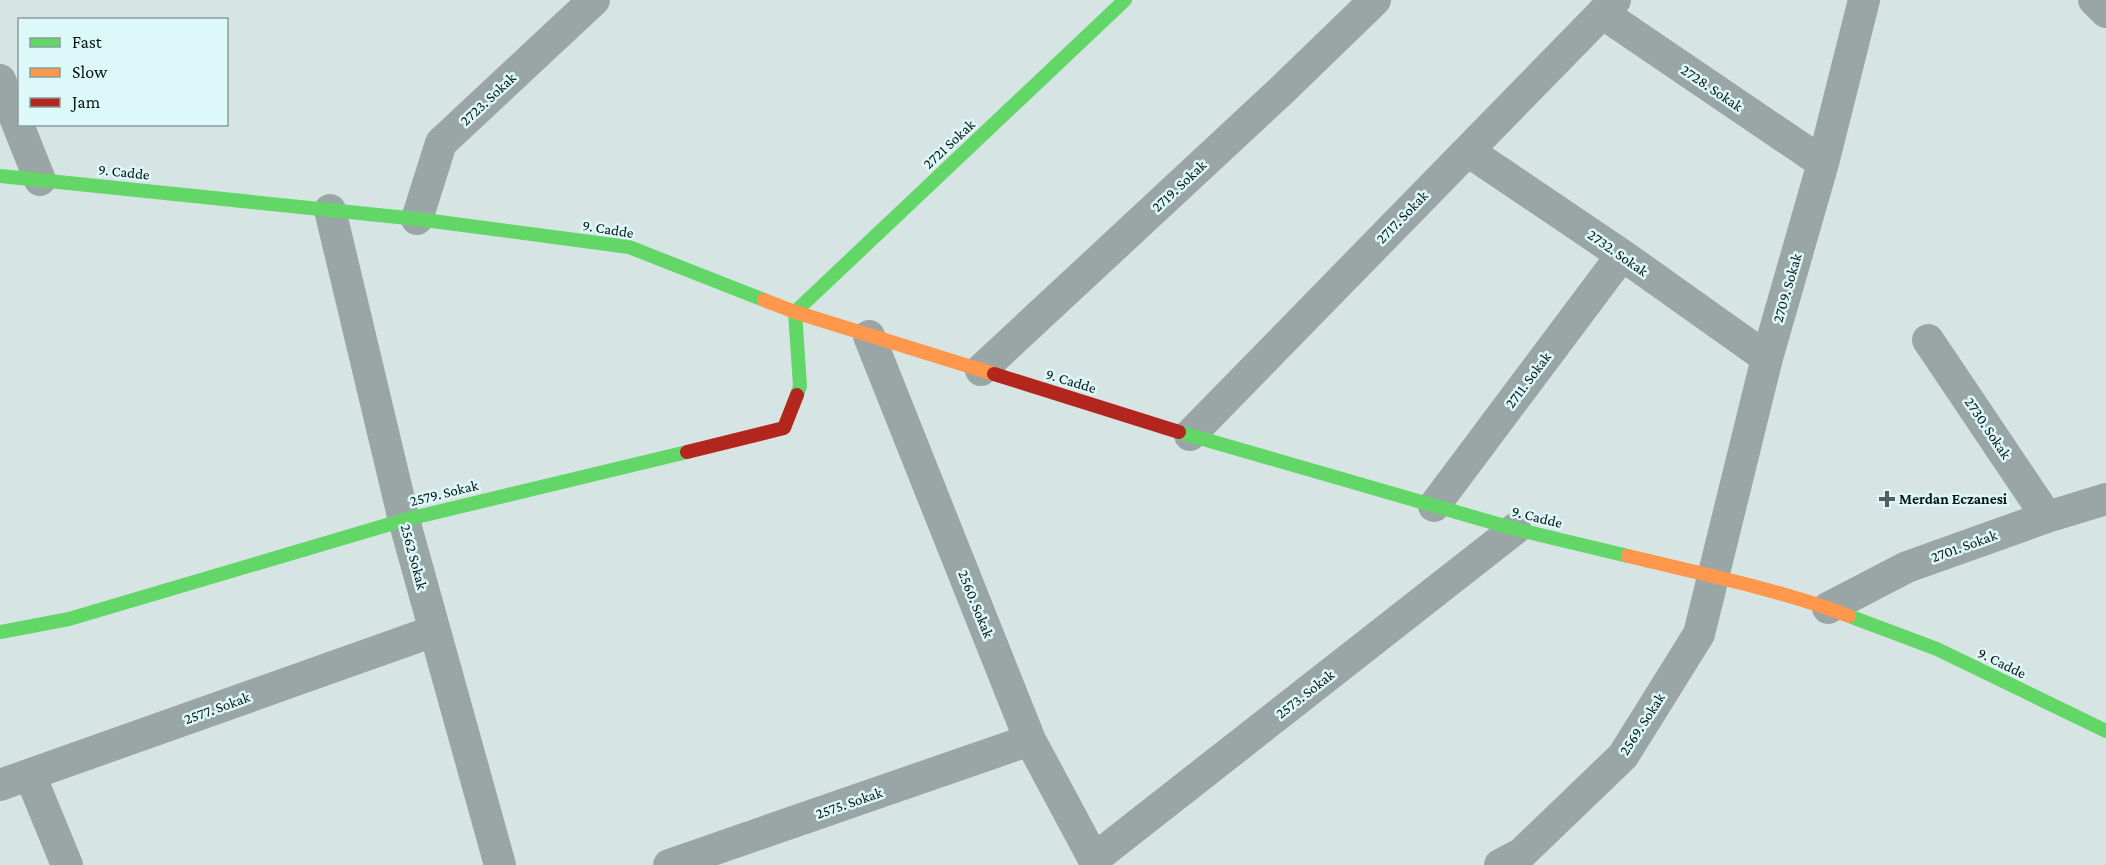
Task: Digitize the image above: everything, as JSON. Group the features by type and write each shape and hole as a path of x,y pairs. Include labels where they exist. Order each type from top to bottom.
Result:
{"street":[{"name":"2723. Sokak","path":"417,219 441,143 594,0"},
{"name":"2721 Sokak","path":"795,312 1125,0"},
{"name":"2719. Sokak","path":"981,370 1376,0"},
{"name":"2709. Sokak","path":"1714,577 1767,358 1823,163 1864,0"},
{"path":"2094,0 2106,12"},
{"name":"2728. Sokak","path":"1608,7 1823,163"},
{"name":"2717. Sokak","path":"1190,435 1608,7"},
{"path":"0,80 18,125"},
{"path":"18,126 40,180"},
{"name":"2732. Sokak","path":"1468,151 1622,255 1767,358"},
{"name":"9. Cadde","path":"0,176 417,219 629,247 795,312 1190,435 1515,529 1714,577 1828,608 1937,649 2106,731"},
{"name":"2562 Sokak","path":"330,210 404,520 500,865"},
{"name":"2711. Sokak","path":"1434,506 1622,255"},
{"name":"2579. Sokak","path":"0,632 69,620 404,520 784,428 800,386 795,312"},
{"name":"2560. Sokak","path":"869,336 1029,740 1095,862"},
{"name":"2730. Sokak","path":"1928,340 2047,517"},
{"name":"2701. Sokak","path":"1828,608 1906,567 2047,517 2106,499"},
{"name":"2573. Sokak","path":"1095,862 1515,529"},
{"name":"2569. Sokak","path":"1500,865 1521,854 1623,756 1699,634 1714,577"},
{"name":"2577. Sokak","path":"0,785 434,631"},
{"name":"2575. Sokak","path":"669,865 1029,740"},
{"path":"30,776 68,865"}],"traffic: fast":[{"path":"797,395 800,386 795,312 1125,0"},
{"path":"0,176 417,219 629,247 764,300"},
{"path":"1179,432 1515,529 1628,556"},
{"path":"0,632 69,619 404,520 687,452"},
{"path":"1849,616 1937,649 2106,731"}],"traffic: slow":[{"path":"764,300 795,312 994,374"},
{"path":"1628,556 1767,590 1849,616"}],"traffic: jam":[{"path":"994,374 1179,432"},
{"path":"687,452 784,428 797,395"}],"place":[{"name":"Merdan Eczanesi","path":"1887,499"}]}
